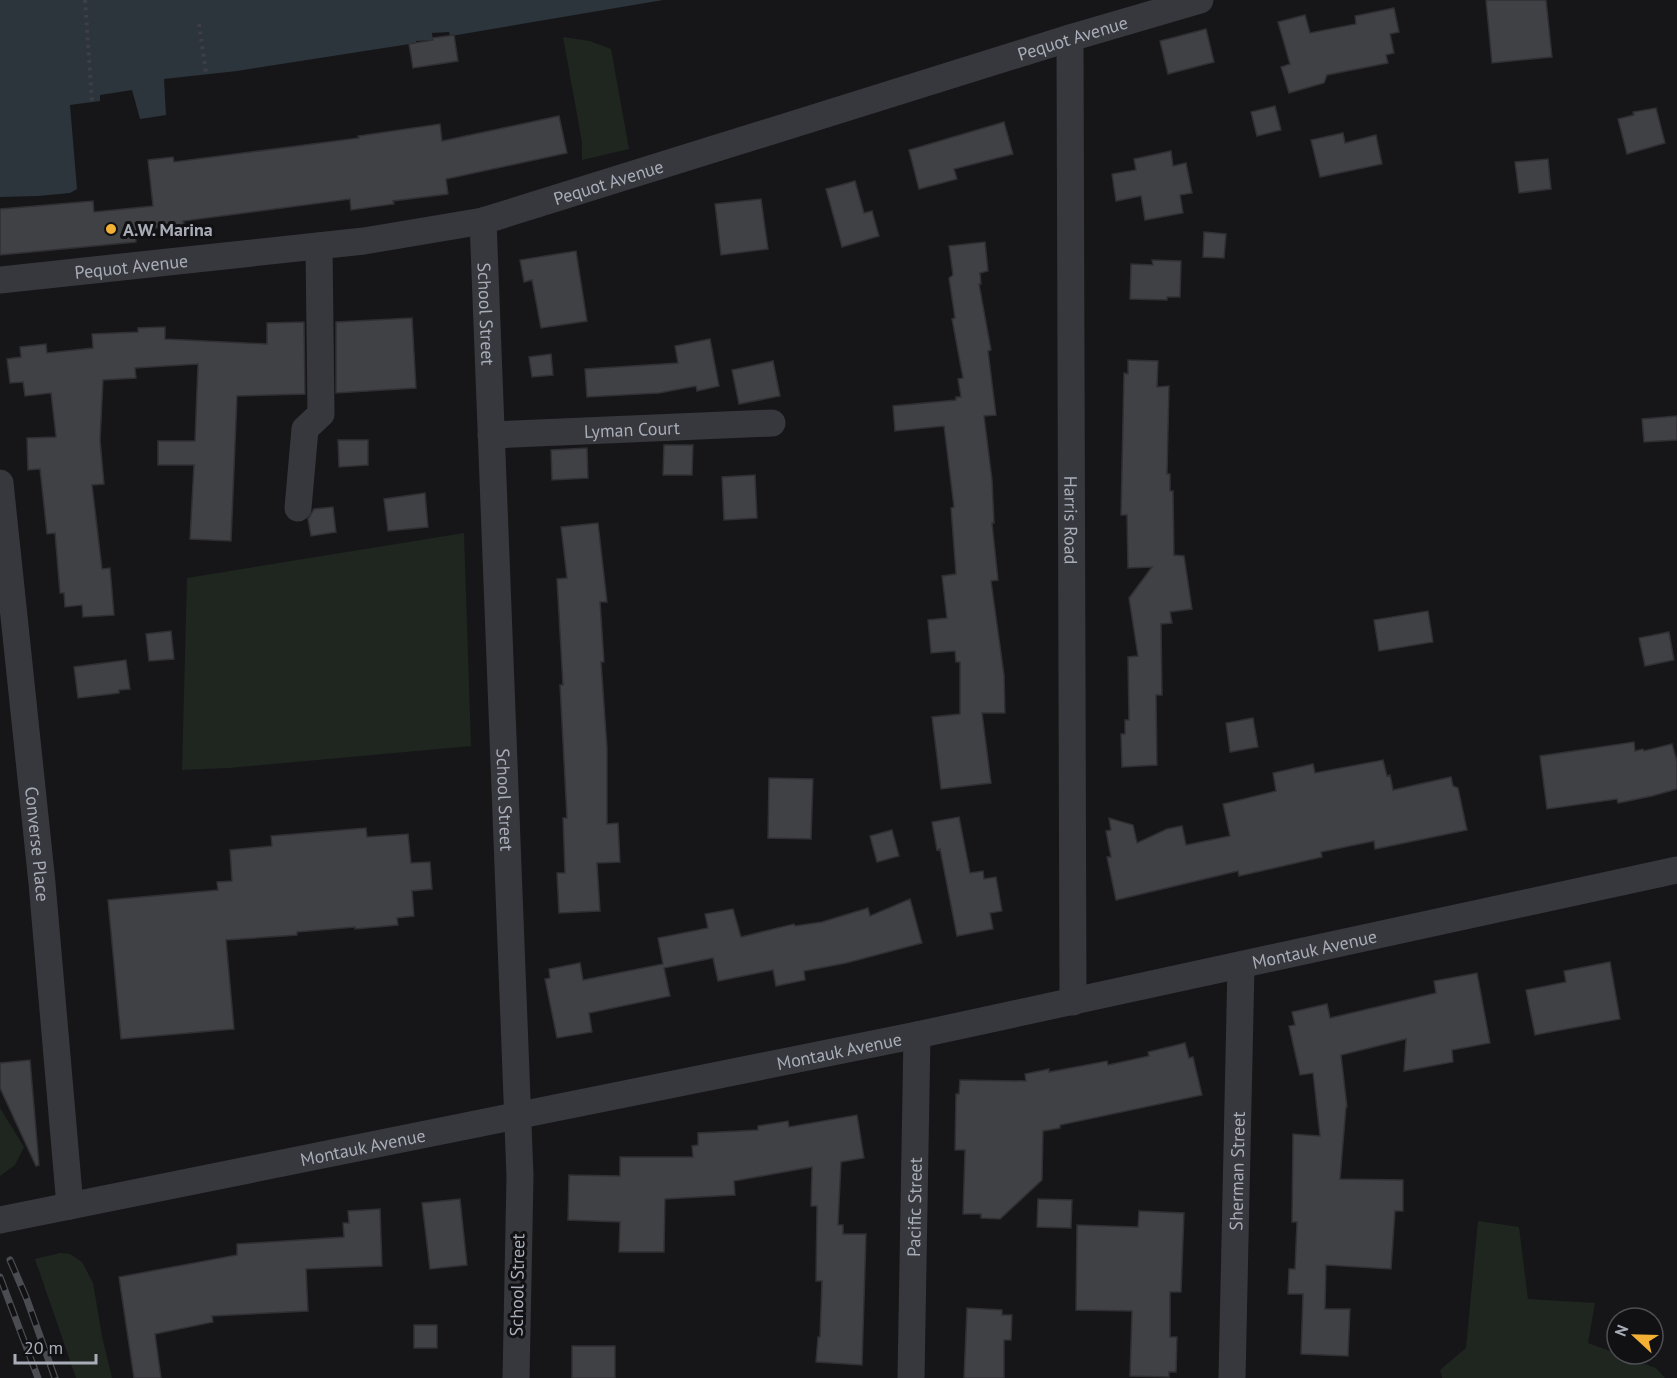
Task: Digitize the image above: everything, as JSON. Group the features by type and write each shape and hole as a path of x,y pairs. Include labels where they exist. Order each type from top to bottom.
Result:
{"street":[{"name":"Pequot Avenue","path":"0,280 364,241 483,220 1070,38 1200,0"},
{"name":"Harris Road","path":"1070,38 1073,1002"},
{"name":"School Street","path":"483,220 520,1176 516,1378"},
{"path":"298,508 305,429 321,414 319,246"},
{"name":"Lyman Court","path":"491,435 772,423"},
{"name":"Converse Place","path":"0,483 42,883 70,1206"},
{"name":"Montauk Avenue","path":"9,1218 917,1035 1677,870"},
{"name":"Sherman Street","path":"1232,1378 1241,965"},
{"name":"Pacific Street","path":"911,1378 917,1035"}],"path":[{"path":"85,0 92,102"},
{"path":"200,24 206,73"}],"shaded area":[{"path":"0,0 663,0 450,36 449,32 432,33 433,40 416,41 416,43 237,71 164,79 166,115 140,119 132,90 100,95 100,101 70,105 77,189 70,193 0,197"},
{"path":"563,37 590,41 611,49 629,149 582,160 582,142"},
{"path":"464,533 471,746 229,768 182,770 187,578"},
{"path":"0,1108 24,1147 15,1165 0,1176"},
{"path":"1478,1221 1519,1227 1528,1299 1595,1303 1588,1343 1605,1349 1605,1366 1651,1366 1656,1368 1665,1378 1442,1378 1440,1370 1466,1348"},
{"path":"60,1253 70,1254 82,1262 93,1283 112,1378 76,1378 35,1259"}],"building":[{"path":"1486,0 1546,0 1552,57 1492,63"},
{"path":"1394,8 1399,32 1390,34 1394,53 1386,55 1388,63 1327,75 1324,83 1289,93 1281,67 1290,64 1278,22 1305,15 1310,33 1356,24 1355,16"},
{"path":"1206,29 1214,62 1168,74 1160,41"},
{"path":"454,35 458,61 413,68 409,44"},
{"path":"1275,106 1281,130 1257,136 1251,112"},
{"path":"1656,108 1665,143 1627,154 1618,119 1634,115 1633,112"},
{"path":"559,116 567,153 446,179 448,194 393,201 394,204 351,210 350,199 183,221 184,224 135,231 136,242 0,255 0,209 93,201 94,212 153,206 148,160 173,157 174,162 359,138 358,136 440,124 442,141"},
{"path":"1004,122 1013,154 954,169 957,179 919,189 909,150"},
{"path":"1343,133 1345,143 1376,135 1382,164 1320,177 1311,140"},
{"path":"1171,151 1173,166 1186,163 1192,193 1180,195 1183,213 1145,220 1141,196 1116,201 1112,174 1136,170 1134,159"},
{"path":"1548,159 1551,189 1519,193 1515,162"},
{"path":"855,181 864,213 872,211 879,236 842,247 826,189"},
{"path":"761,199 768,249 721,255 715,204"},
{"path":"1204,232 1226,234 1224,258 1203,257"},
{"path":"985,242 988,271 980,273 981,284 979,284 991,350 988,351 996,415 984,416 992,480 994,523 992,523 998,580 991,581 1004,675 1005,713 982,713 991,783 941,789 932,717 960,714 960,662 956,662 955,651 931,653 928,620 947,618 942,576 956,574 951,508 954,507 944,426 895,431 893,406 956,400 956,397 961,397 958,379 963,378 952,319 955,318 949,278 953,275 949,246"},
{"path":"576,251 587,321 541,328 532,280 524,282 520,260"},
{"path":"1152,260 1181,261 1180,297 1167,297 1167,300 1130,299 1131,264 1153,265"},
{"path":"412,318 416,388 336,393 336,322"},
{"path":"304,322 305,394 237,396 231,541 190,539 194,465 158,465 158,441 195,441 198,364 135,368 136,378 103,380 100,440 104,484 92,485 102,569 110,568 114,615 83,617 82,605 65,607 64,593 60,593 55,533 47,534 40,469 28,470 27,438 56,437 51,393 25,396 23,382 10,383 7,359 21,357 20,347 46,344 47,353 93,348 92,334 138,332 138,328 165,327 165,339 267,344 267,323"},
{"path":"710,339 719,386 697,391 696,386 659,393 587,397 585,369 678,363 675,346"},
{"path":"551,354 553,375 532,377 529,357"},
{"path":"1128,360 1158,361 1157,387 1169,386 1167,474 1170,474 1170,491 1173,491 1174,555 1184,556 1192,609 1170,612 1172,623 1161,624 1162,695 1156,695 1157,765 1122,767 1121,734 1125,734 1125,720 1129,720 1128,657 1138,656 1129,598 1152,567 1128,568 1127,515 1121,515 1124,373 1128,374"},
{"path":"773,361 780,396 739,404 732,370"},
{"path":"1677,416 1677,440 1644,442 1642,419"},
{"path":"338,440 368,440 368,465 339,467"},
{"path":"664,445 693,445 692,475 663,475"},
{"path":"587,448 588,478 552,480 551,450"},
{"path":"755,475 757,518 724,520 722,477"},
{"path":"425,493 428,527 388,531 384,499"},
{"path":"333,507 336,532 311,536 308,519 314,509"},
{"path":"598,523 607,602 600,602 604,662 601,662 607,748 607,824 618,823 620,862 597,863 600,911 559,913 557,873 565,873 563,818 567,818 557,579 567,578 561,527"},
{"path":"1428,611 1433,642 1379,651 1374,620"},
{"path":"171,631 174,659 149,661 146,634"},
{"path":"1669,632 1674,660 1645,666 1639,638"},
{"path":"126,660 130,689 119,690 119,693 78,698 74,667"},
{"path":"1253,718 1258,747 1230,752 1226,723"},
{"path":"1634,742 1635,751 1672,744 1677,761 1677,789 1618,803 1617,799 1547,809 1540,756"},
{"path":"1383,760 1387,776 1390,775 1393,790 1451,777 1453,786 1458,788 1467,830 1375,849 1374,841 1321,852 1322,857 1239,876 1238,871 1116,900 1107,857 1111,857 1106,831 1111,830 1109,818 1133,825 1137,843 1167,829 1182,826 1186,845 1230,836 1223,804 1276,791 1273,773 1313,764 1315,773"},
{"path":"769,778 813,779 811,839 768,838"},
{"path":"959,817 970,873 983,871 984,879 996,877 1002,911 990,913 993,929 957,936 940,849 937,850 932,822"},
{"path":"366,828 367,837 408,834 411,863 430,862 432,889 412,891 414,916 397,918 398,925 297,932 297,935 226,940 234,1029 121,1039 108,900 218,890 217,882 232,881 230,850 272,846 271,836"},
{"path":"892,830 899,856 877,862 870,836"},
{"path":"910,899 922,943 846,963 804,971 805,980 776,986 773,970 718,981 713,958 664,968 670,996 589,1013 592,1032 557,1038 545,979 550,978 549,969 580,963 583,980 663,964 658,938 708,928 705,914 733,909 741,937 794,924 795,926 822,922 868,908 870,916"},
{"path":"1610,962 1620,1019 1535,1035 1526,990 1566,982 1564,971"},
{"path":"1477,973 1490,1043 1452,1050 1453,1062 1404,1071 1406,1039 1341,1055 1347,1107 1340,1179 1403,1180 1403,1211 1395,1211 1391,1269 1326,1265 1325,1309 1350,1309 1348,1356 1301,1354 1303,1294 1288,1294 1289,1269 1295,1269 1297,1222 1292,1222 1293,1134 1320,1136 1313,1073 1300,1075 1289,1026 1295,1025 1292,1012 1327,1004 1330,1018 1436,993 1434,981"},
{"path":"1185,1043 1189,1058 1193,1057 1202,1095 1060,1125 1060,1128 1043,1131 1042,1180 1000,1219 981,1218 981,1214 963,1214 965,1150 955,1150 956,1094 959,1094 960,1080 1026,1081 1025,1074 1107,1061 1108,1065 1149,1056 1148,1052"},
{"path":"30,1060 39,1165 36,1166 0,1088 0,1063"},
{"path":"857,1115 864,1158 841,1162 838,1225 843,1225 843,1234 866,1234 862,1365 816,1362 818,1337 820,1337 822,1281 816,1281 817,1206 811,1206 812,1167 734,1181 735,1195 665,1199 664,1252 619,1252 620,1222 568,1220 569,1175 620,1176 620,1157 693,1157 692,1146 698,1145 698,1133 758,1130 758,1126 788,1121 789,1127"},
{"path":"460,1199 467,1265 430,1269 422,1203"},
{"path":"1038,1199 1072,1200 1071,1228 1037,1227"},
{"path":"380,1209 382,1266 306,1269 308,1311 212,1316 213,1322 155,1334 161,1378 134,1378 119,1277 237,1255 237,1244 344,1237 343,1223 349,1223 348,1211"},
{"path":"1139,1211 1184,1213 1181,1292 1170,1292 1170,1337 1177,1337 1176,1372 1169,1372 1169,1377 1130,1376 1132,1311 1076,1310 1077,1225 1138,1227"},
{"path":"967,1308 1002,1310 1002,1315 1012,1315 1011,1340 1004,1340 1004,1378 964,1378"},
{"path":"414,1325 437,1325 437,1348 414,1348"},
{"path":"572,1346 615,1346 615,1378 572,1378"}],"railway":[{"path":"10,1260 55,1378"},
{"path":"0,1277 38,1378"}],"place":[{"name":"A.W. Marina","path":"111,229"}]}
